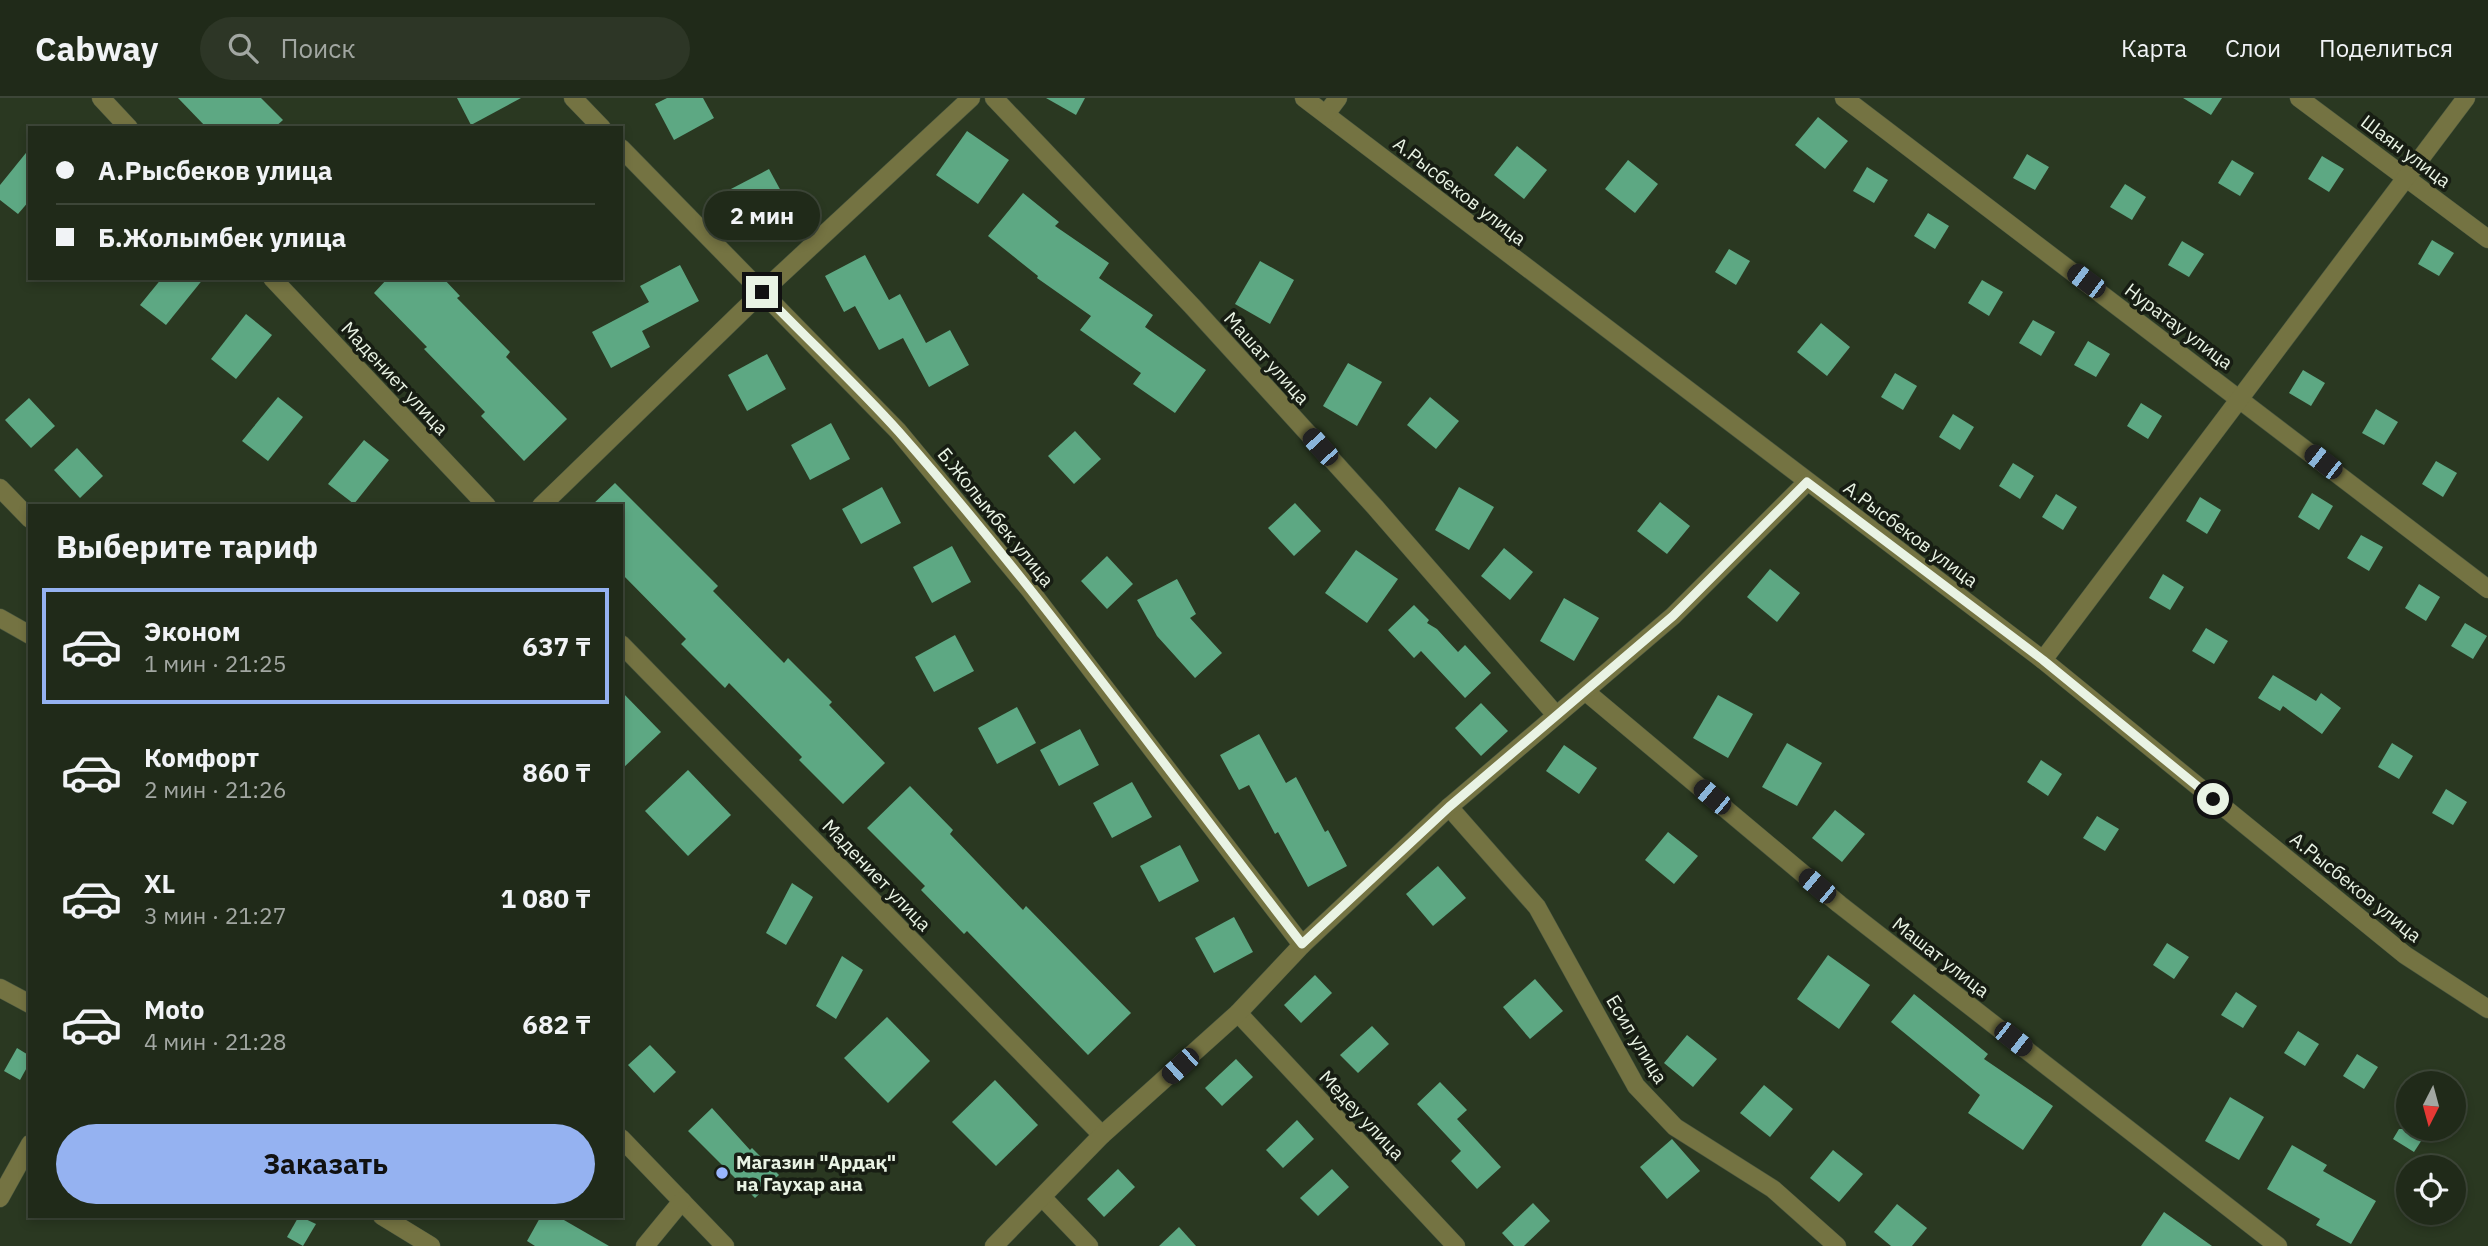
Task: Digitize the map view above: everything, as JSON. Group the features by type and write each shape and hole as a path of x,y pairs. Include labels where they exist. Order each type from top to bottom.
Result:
{"street":[{"path":"101,98 127,126"},
{"path":"573,98 600,126"},
{"path":"543,504 762,292 971,98"},
{"name":"Машат улица","path":"994,98 1192,306 1348,477 1556,715"},
{"name":"А.Рысбеков улица","path":"1304,98 2043,660 2405,955 2488,1009"},
{"path":"1326,114 1338,98"},
{"name":"Нуратау улица","path":"1844,98 2241,398 2488,589"},
{"name":"Шаян улица","path":"2299,98 2488,239"},
{"path":"2043,660 2466,98"},
{"name":"Б.Жолымбек улица","path":"623,150 898,431 1021,579 1302,944"},
{"name":"Мадениет улица","path":"274,280 485,504"},
{"path":"994,1246 1102,1135 1238,1013 1302,944 1449,807 1673,616 1807,482"},
{"path":"0,488 28,517"},
{"path":"0,618 28,634"},
{"name":"Мадениет улица","path":"623,646 1102,1135"},
{"name":"Машат улица","path":"1585,691 1839,904 2278,1246"},
{"name":"Есил улица","path":"1449,807 1537,907 1636,1086 1675,1126 1773,1189 1837,1246"},
{"path":"0,988 28,1003"},
{"name":"Медеу улица","path":"1238,1013 1456,1246"},
{"path":"623,1140 725,1246"},
{"path":"0,1198 28,1148"},
{"path":"1043,1198 1089,1246"},
{"path":"645,1246 681,1201"},
{"path":"385,1218 431,1246"}],"building":[{"path":"178,98 261,98 283,120 276,126 205,126"},
{"path":"457,98 521,98 471,125"},
{"path":"667,98 703,98 714,118 674,140 655,104"},
{"path":"1046,98 1085,98 1076,115"},
{"path":"2183,98 2222,98 2211,115"},
{"path":"1818,117 1848,141 1825,169 1795,145"},
{"path":"967,131 1009,160 978,204 936,175"},
{"path":"1517,146 1547,170 1524,199 1494,175"},
{"path":"28,150 28,202 18,214 0,200 0,185"},
{"path":"2027,154 2049,167 2035,190 2013,178"},
{"path":"2322,156 2344,169 2329,192 2308,179"},
{"path":"1628,160 1658,184 1635,213 1605,189"},
{"path":"2232,160 2254,173 2240,196 2218,183"},
{"path":"1867,167 1888,180 1874,203 1853,191"},
{"path":"769,169 788,204 749,225 729,190"},
{"path":"2125,184 2146,197 2132,220 2110,207"},
{"path":"1023,193 1059,222 1055,226 1109,263 1099,278 1153,315 1145,327 1206,370 1175,413 1133,384 1141,373 1080,330 1091,316 1037,278 1038,276 988,236"},
{"path":"1928,213 1949,226 1935,249 1914,236"},
{"path":"2432,240 2454,253 2439,276 2418,264"},
{"path":"2182,241 2204,254 2189,277 2168,265"},
{"path":"1729,249 1750,261 1736,285 1715,272"},
{"path":"865,255 889,300 900,294 926,343 950,330 969,365 929,387 903,338 879,350 855,306 844,312 825,276"},
{"path":"1260,261 1294,280 1270,324 1235,304"},
{"path":"680,265 699,301 642,331 650,347 611,368 592,332 649,302 640,286"},
{"path":"160,280 202,280 166,325 140,305"},
{"path":"386,280 445,280 460,296 457,298 510,352 506,357 567,419 524,461 481,416 485,412 424,349 427,347 374,293"},
{"path":"1982,280 2003,292 1989,316 1968,303"},
{"path":"246,314 272,335 236,379 211,359"},
{"path":"2033,320 2055,332 2041,356 2019,343"},
{"path":"1821,323 1850,347 1827,376 1797,352"},
{"path":"2088,341 2110,354 2096,377 2074,365"},
{"path":"767,354 786,389 747,411 728,375"},
{"path":"1348,363 1382,382 1357,426 1323,406"},
{"path":"2303,370 2325,383 2311,406 2289,393"},
{"path":"1895,373 1917,386 1903,410 1881,397"},
{"path":"278,397 303,417 268,461 242,441"},
{"path":"1430,397 1459,421 1436,449 1407,425"},
{"path":"29,398 55,426 31,448 5,420"},
{"path":"2141,403 2162,416 2148,439 2127,426"},
{"path":"2376,409 2398,422 2384,445 2362,433"},
{"path":"1953,414 1974,427 1960,450 1939,437"},
{"path":"831,423 850,459 810,480 791,445"},
{"path":"1075,431 1101,459 1074,484 1048,456"},
{"path":"364,440 389,460 354,504 328,484"},
{"path":"77,448 103,476 80,498 54,470"},
{"path":"2436,461 2457,473 2443,497 2422,484"},
{"path":"2013,463 2034,476 2020,499 1999,486"},
{"path":"615,483 718,586 713,591 784,663 788,658 832,702 829,705 885,763 843,804 799,760 802,757 729,683 725,688 681,644 686,639 623,575 623,504 593,504"},
{"path":"882,487 901,523 861,544 842,509"},
{"path":"1459,487 1494,507 1469,550 1435,530"},
{"path":"2312,493 2333,506 2319,530 2298,517"},
{"path":"2056,494 2077,507 2063,530 2042,517"},
{"path":"2200,497 2221,510 2207,534 2186,521"},
{"path":"1660,502 1690,526 1667,554 1637,531"},
{"path":"1295,503 1321,531 1294,556 1268,528"},
{"path":"2361,535 2383,547 2369,571 2347,558"},
{"path":"952,546 971,582 932,603 913,567"},
{"path":"1504,548 1533,572 1510,600 1481,576"},
{"path":"1356,550 1398,579 1367,623 1325,593"},
{"path":"1107,556 1133,584 1107,609 1081,581"},
{"path":"1770,569 1800,593 1777,622 1747,597"},
{"path":"2163,574 2184,587 2170,610 2149,598"},
{"path":"1177,579 1196,614 1190,618 1222,653 1195,678 1157,636 1137,600"},
{"path":"2419,584 2440,597 2426,621 2405,608"},
{"path":"1564,598 1599,618 1574,661 1540,641"},
{"path":"1414,605 1429,620 1427,623 1437,629 1458,652 1465,645 1491,673 1465,698 1421,651 1414,658 1388,630"},
{"path":"2465,623 2487,636 2473,659 2451,646"},
{"path":"2206,628 2228,641 2214,664 2192,651"},
{"path":"955,635 974,671 934,692 915,657"},
{"path":"2273,675 2316,701 2321,693 2341,708 2322,734 2283,706 2280,711 2258,698"},
{"path":"623,693 661,732 623,768"},
{"path":"1718,695 1753,714 1728,758 1693,738"},
{"path":"1481,703 1508,731 1481,756 1455,728"},
{"path":"1017,707 1036,743 997,764 978,728"},
{"path":"1080,729 1099,765 1059,786 1040,750"},
{"path":"1259,734 1286,783 1296,777 1325,832 1328,830 1347,866 1308,887 1249,785 1239,790 1220,755"},
{"path":"1787,743 1822,763 1797,806 1762,787"},
{"path":"2392,743 2413,756 2399,779 2378,767"},
{"path":"1564,745 1597,768 1579,794 1546,771"},
{"path":"2041,760 2062,774 2048,796 2027,782"},
{"path":"688,770 731,815 688,856 645,811"},
{"path":"1132,782 1152,817 1112,838 1093,803"},
{"path":"910,786 953,830 950,834 1023,910 1026,906 1131,1013 1088,1055 967,931 964,934 921,890 925,886 867,828"},
{"path":"2446,789 2467,802 2453,825 2432,813"},
{"path":"1835,810 1865,834 1842,862 1812,838"},
{"path":"2097,816 2119,829 2105,851 2083,838"},
{"path":"1668,832 1698,856 1674,884 1645,860"},
{"path":"1180,845 1199,881 1159,902 1140,866"},
{"path":"1438,866 1466,898 1433,926 1406,894"},
{"path":"792,883 813,897 786,945 766,933"},
{"path":"1234,917 1253,952 1214,973 1195,938"},
{"path":"2167,943 2189,957 2174,979 2153,965"},
{"path":"1828,955 1870,985 1839,1029 1797,999"},
{"path":"842,956 863,970 836,1019 816,1006"},
{"path":"1315,975 1332,993 1301,1023 1284,1005"},
{"path":"1535,979 1563,1011 1530,1039 1503,1007"},
{"path":"2236,992 2257,1006 2243,1028 2221,1015"},
{"path":"1914,994 1988,1054 1984,1059 2053,1106 2023,1150 1968,1113 1980,1095 1891,1022"},
{"path":"887,1017 930,1061 888,1103 844,1058"},
{"path":"1372,1026 1389,1044 1358,1073 1340,1055"},
{"path":"2298,1031 2319,1044 2305,1066 2284,1053"},
{"path":"1687,1035 1717,1059 1693,1087 1664,1063"},
{"path":"650,1045 676,1072 654,1093 628,1065"},
{"path":"17,1048 28,1055 28,1066 20,1080 4,1071"},
{"path":"2357,1054 2378,1067 2364,1089 2343,1076"},
{"path":"1236,1059 1253,1077 1222,1106 1205,1088"},
{"path":"995,1080 1038,1125 996,1166 952,1122"},
{"path":"1440,1082 1467,1110 1457,1119 1501,1167 1477,1189 1451,1161 1461,1151 1417,1104"},
{"path":"1764,1085 1793,1109 1770,1137 1740,1113"},
{"path":"2230,1097 2264,1117 2239,1160 2205,1141"},
{"path":"712,1108 750,1150 752,1148 779,1175 755,1198 688,1131"},
{"path":"1297,1120 1314,1139 1283,1168 1266,1150"},
{"path":"1672,1139 1700,1171 1667,1199 1640,1167"},
{"path":"2396,1141 2421,1141 2414,1152"},
{"path":"2292,1145 2327,1165 2323,1171 2376,1201 2351,1244 2316,1225 2320,1219 2267,1189"},
{"path":"1833,1150 1863,1174 1839,1202 1810,1178"},
{"path":"1118,1169 1135,1187 1104,1217 1087,1199"},
{"path":"1332,1169 1349,1187 1318,1216 1300,1198"},
{"path":"1533,1203 1550,1221 1524,1246 1514,1246 1502,1233"},
{"path":"1897,1204 1927,1228 1912,1246 1891,1246 1874,1232"},
{"path":"2164,1212 2212,1246 2141,1246"},
{"path":"298,1218 316,1224 303,1246 287,1237"},
{"path":"540,1218 560,1218 609,1246 535,1246 527,1241"},
{"path":"1179,1227 1196,1246 1159,1246"}],"place":[{"name":"Магазин \"Ардақ\" на Гаухар ана","path":"722,1173"}],"route":[{"path":"762,292 898,431 981,530 1302,944 1449,807 1673,616 1807,482 2043,660 2213,799"}]}
